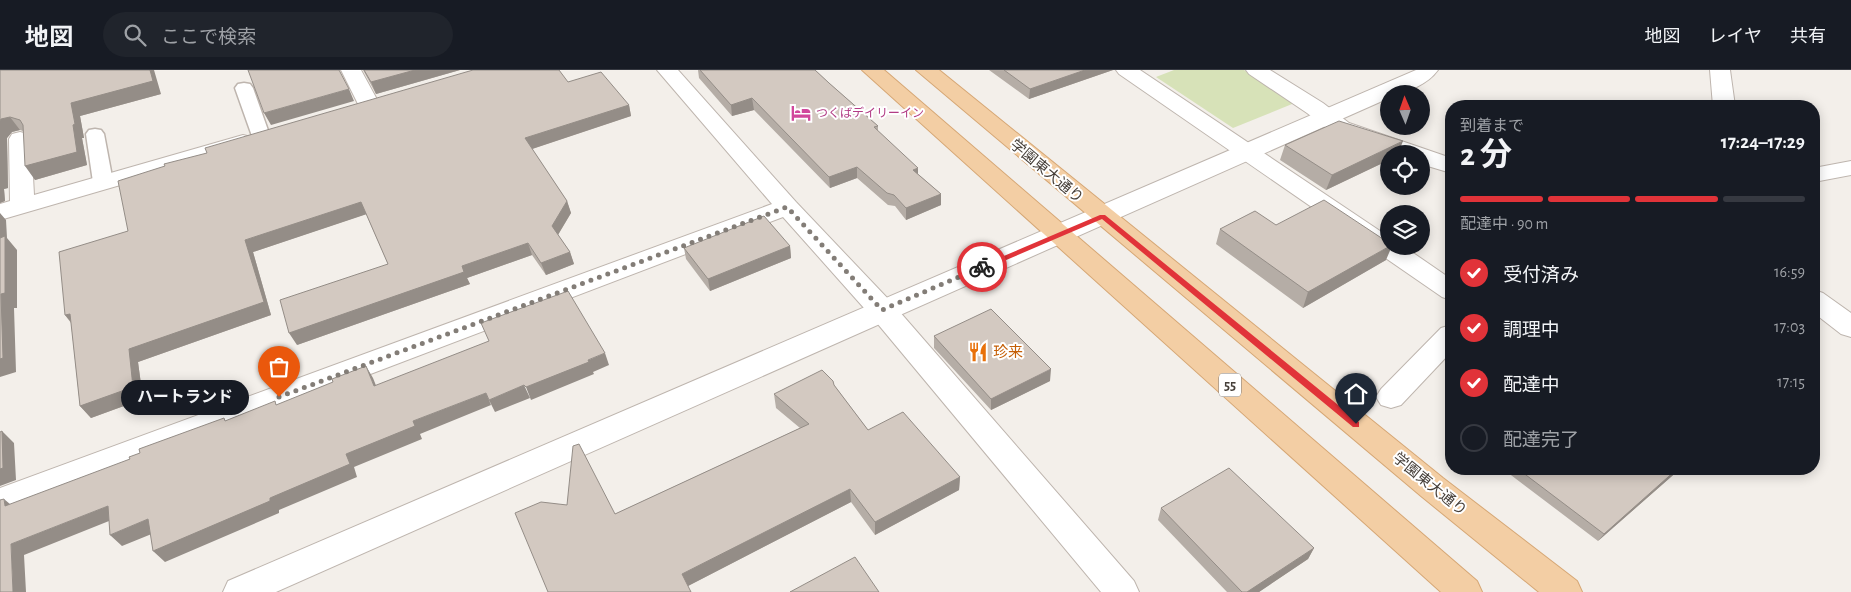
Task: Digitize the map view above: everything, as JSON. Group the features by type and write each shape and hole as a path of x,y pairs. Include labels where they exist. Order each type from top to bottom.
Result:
{"main road":[{"name":"55","path":"872,70 1465,592"},
{"name":"学園東大通り","path":"926,70 1432,487 1565,592"}],"street":[{"path":"351,70 369,105"},
{"path":"667,70 787,207 882,310 1122,592"},
{"path":"1126,70 1445,286"},
{"path":"1256,70 1341,128 1390,145"},
{"path":"240,592 882,310 1247,153 1422,76 1428,70"},
{"path":"1720,70 1724,100"},
{"path":"20,139 11,209 271,133"},
{"path":"1430,159 1445,164"},
{"path":"1820,174 1851,168"},
{"path":"0,502 787,207"},
{"path":"1820,304 1851,327"},
{"path":"1391,397 1445,340"}],"lane":[{"path":"244,88 271,133"},
{"path":"95,134 103,182"}],"green space":[{"path":"1174,70 1244,70 1297,102 1233,128 1156,77"}],"building":[{"path":"0,70 150,70 153,81 71,103 77,152 25,166 23,125 20,120 10,117 0,121"},
{"path":"248,70 339,70 349,89 264,113"},
{"path":"364,70 415,70 371,82"},
{"path":"473,70 559,70 568,82 601,72 629,105 525,138 567,201 552,226 570,252 541,263 528,243 462,266 464,272 289,333 280,300 388,264 361,202 245,240 264,302 129,349 133,387 80,406 70,314 65,315 59,252 128,231 118,181 165,166 164,164 207,153 205,148"},
{"path":"700,70 815,70 878,126 874,127 918,168 913,170 941,194 906,208 894,195 887,193 857,167 829,177 752,98 731,105"},
{"path":"1004,70 1085,70 1030,89"},
{"path":"1339,121 1403,141 1395,145 1380,145 1380,152 1332,175 1285,145"},
{"path":"1324,200 1380,237 1380,252 1308,292 1220,229 1255,211 1276,225"},
{"path":"764,216 790,246 708,279 684,248"},
{"path":"5,236 5,293 1,294 3,358 0,359 0,238"},
{"path":"568,291 605,353 588,360 589,362 526,387 524,385 489,400 486,393 413,421 415,426 346,454 350,464 270,498 270,501 153,551 148,519 110,535 108,506 11,544 13,592 0,592 0,500 4,499 5,506 130,459 129,457 140,453 139,449 224,418 225,421 275,401 276,405 333,382 332,379 366,366 374,386 489,341 481,323"},
{"path":"991,309 1051,369 991,399 934,336"},
{"path":"822,370 833,381 834,385 868,430 903,412 960,477 875,522 850,489 682,574 691,592 548,592 515,513 541,502 567,505 573,446 579,444 615,514 809,424 774,394"},
{"path":"2,431 3,468 0,469 0,432"},
{"path":"1229,468 1314,548 1247,592 1242,592 1161,508"},
{"path":"1526,475 1670,475 1604,534"},
{"path":"855,557 879,592 790,592"}],"way so far":[{"path":"279,397 787,207 882,310 982,267"}],"place":[{"name":"つくばデイリーイン","path":"801,113"},
{"name":"珍来","path":"978,352"},
{"name":"ハートランド","path":"279,397"}],"route":[{"path":"982,267 1102,216 1356,424"}]}
